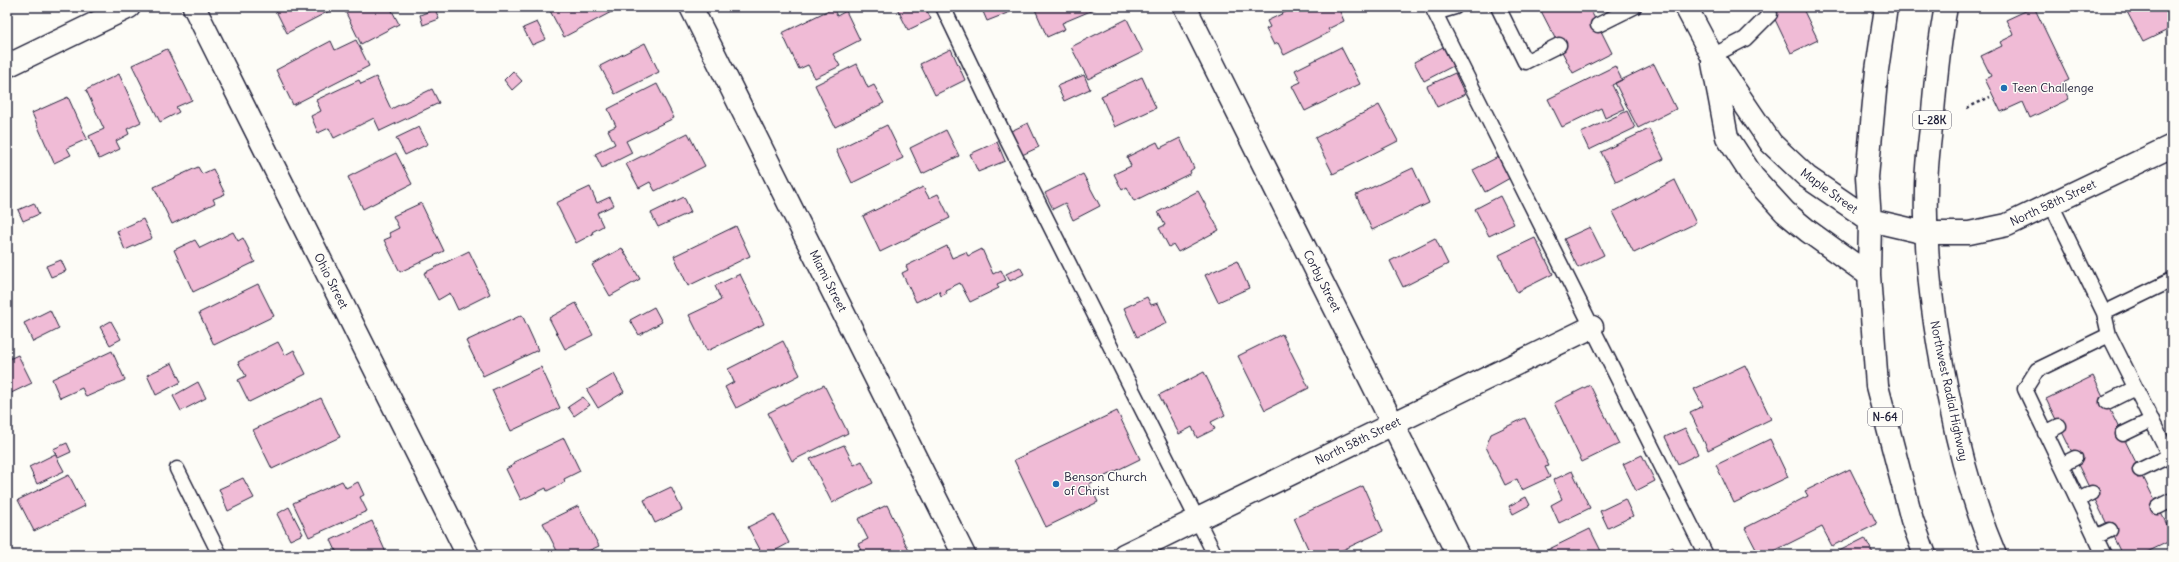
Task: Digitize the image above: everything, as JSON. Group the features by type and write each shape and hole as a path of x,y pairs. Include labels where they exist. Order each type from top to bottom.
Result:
{"street":[{"path":"7,66 129,7"},
{"name":"Ohio Street","path":"194,7 468,555"},
{"name":"Miami Street","path":"691,7 964,555"},
{"name":"Corby Street","path":"1185,7 1458,555"},
{"name":"Maple Street","path":"1686,7 1712,56 1771,143 1807,177 1870,220 1926,233"},
{"path":"1870,220 1867,177 1876,70 1886,7"},
{"name":"Northwest Radial Highway","path":"1946,7 1939,42 1926,188 1926,233 1935,329 1946,388 1970,484 1986,535 1995,555"},
{"name":"Maple Street","path":"1712,56 1727,137 1753,177 1785,212 1808,231 1869,275"},
{"name":"North 58th Street","path":"1926,233 1969,233 2008,225 2172,146"},
{"name":"N-64","path":"1870,220 1869,275 1878,386 1912,520 1925,555"},
{"name":"North 58th Street","path":"1124,555 1592,327"}],"lane":[{"path":"943,7 1020,167 1215,555"},
{"path":"1455,7 1434,10 1706,555"},
{"path":"1498,7 1525,62 1559,45"},
{"path":"1598,25 1634,7"},
{"path":"1712,56 1745,39 1770,14"},
{"path":"2050,204 2104,313 2109,335 2171,458 2140,470"},
{"path":"2104,313 2172,280"},
{"path":"2104,555 2025,389 2037,370 2109,335"},
{"path":"2107,402 2135,388"},
{"path":"2123,434 2152,420"},
{"path":"2045,432 2059,426"},
{"path":"2061,465 2075,458"},
{"path":"177,469 220,555"},
{"path":"2078,500 2092,493"},
{"path":"2158,507 2172,500"},
{"path":"2095,537 2110,530"}],"path":[{"path":"1967,108 1990,97"}],"building":[{"path":"274,7 333,7 333,9 287,33"},
{"path":"353,7 390,7 399,24 361,44 345,11"},
{"path":"548,7 616,7 617,9 564,37"},
{"path":"925,7 931,19 908,30 897,8"},
{"path":"981,7 1008,7 1010,12 987,21"},
{"path":"1034,7 1100,7 1062,23 1065,29 1047,37"},
{"path":"1296,7 1338,7 1344,21 1328,29 1330,32 1284,55 1278,43 1274,45 1266,29 1270,27 1267,21"},
{"path":"1539,7 1589,7 1612,53 1573,73"},
{"path":"1769,7 1802,7 1818,40 1791,53"},
{"path":"2034,7 2069,80 2061,84 2069,99 2030,118 2023,102 2001,112 1985,79 1991,76 1981,56 2002,46 2000,42 2014,35 2006,20"},
{"path":"2172,7 2172,28 2143,42 2125,8"},
{"path":"833,8 837,16 846,11 860,40 833,54 840,66 815,78 808,65 799,69 782,33"},
{"path":"435,9 439,19 423,25 420,15"},
{"path":"1127,19 1143,52 1088,79 1071,47"},
{"path":"537,22 546,39 532,45 523,28"},
{"path":"356,40 369,66 293,105 276,70 331,41 335,50"},
{"path":"645,43 659,72 615,94 600,66"},
{"path":"1341,47 1360,84 1305,111 1292,86 1301,82 1295,70"},
{"path":"1443,47 1453,66 1424,81 1414,62"},
{"path":"167,49 192,100 176,107 179,112 160,122 132,65"},
{"path":"951,49 965,80 935,95 920,64"},
{"path":"857,64 868,88 874,85 884,103 835,127 815,85"},
{"path":"1654,64 1676,109 1638,128 1615,83"},
{"path":"1615,66 1622,80 1612,85 1624,109 1605,118 1601,108 1562,127 1548,99"},
{"path":"513,71 522,81 512,90 504,80"},
{"path":"1455,73 1465,94 1437,107 1427,86"},
{"path":"119,74 141,122 127,129 129,134 116,141 120,149 99,159 89,136 104,129 86,90"},
{"path":"1084,75 1090,89 1064,101 1057,86"},
{"path":"376,77 391,109 432,89 439,103 380,131 374,118 334,138 329,128 318,133 311,116 321,111 316,100 359,80 361,84"},
{"path":"1142,77 1156,108 1115,127 1101,96"},
{"path":"657,84 674,118 626,141 632,153 602,168 595,154 615,144 608,130 616,126 608,109"},
{"path":"68,97 87,139 67,148 71,155 54,163 32,113"},
{"path":"1379,105 1398,141 1333,174 1315,138"},
{"path":"1627,111 1635,128 1589,150 1581,133"},
{"path":"1028,123 1039,147 1022,155 1011,131"},
{"path":"887,125 903,158 852,183 836,150"},
{"path":"419,127 428,144 405,155 396,138"},
{"path":"1649,129 1664,159 1616,182 1601,152"},
{"path":"946,130 959,156 922,174 910,148"},
{"path":"688,133 705,166 655,191 650,182 639,188 626,164"},
{"path":"1180,138 1194,168 1190,171 1191,173 1134,201 1127,187 1122,190 1114,174 1131,166 1127,157 1157,142 1160,148"},
{"path":"997,142 1005,161 978,172 970,154"},
{"path":"396,153 412,184 363,209 348,177"},
{"path":"1498,157 1510,178 1485,192 1473,170"},
{"path":"198,167 202,174 213,169 225,194 213,199 215,203 172,224 154,187"},
{"path":"1413,168 1429,203 1372,230 1356,195"},
{"path":"1083,174 1100,206 1073,220 1065,203 1053,209 1045,193"},
{"path":"1675,180 1696,223 1634,253 1613,212"},
{"path":"590,187 597,203 610,197 614,205 597,213 603,226 592,232 593,234 576,243 556,203"},
{"path":"923,187 929,198 938,194 950,218 880,252 863,216"},
{"path":"1198,191 1219,230 1178,252 1173,244 1169,247 1159,228 1165,225 1158,212"},
{"path":"1500,196 1514,224 1489,236 1475,209"},
{"path":"684,197 691,212 658,227 651,213"},
{"path":"34,203 39,214 23,221 18,210"},
{"path":"421,203 444,251 400,272 384,240 391,237 389,233 399,228 393,216"},
{"path":"143,219 152,238 125,250 117,231"},
{"path":"736,226 750,256 688,286 674,256"},
{"path":"1590,227 1604,255 1578,268 1564,239"},
{"path":"233,232 238,241 243,238 255,262 193,292 174,250 195,240 200,248"},
{"path":"1435,238 1448,264 1403,287 1390,261"},
{"path":"1535,238 1553,274 1517,292 1499,255"},
{"path":"947,246 952,258 966,252 968,256 982,249 993,274 1001,270 1006,280 997,284 999,288 970,302 960,283 945,290 947,293 941,296 939,291 916,302 902,273 908,270 906,266"},
{"path":"622,248 640,279 610,296 592,265"},
{"path":"469,251 490,294 458,310 450,293 438,300 424,273"},
{"path":"61,260 66,271 51,277 46,266"},
{"path":"1237,261 1249,288 1218,302 1205,275"},
{"path":"1020,267 1024,274 1010,281 1006,274"},
{"path":"740,274 764,324 707,351 689,315 721,300 715,286"},
{"path":"258,284 274,316 214,345 199,313"},
{"path":"1147,297 1151,305 1158,303 1167,323 1137,337 1124,308"},
{"path":"576,303 593,335 565,349 549,318"},
{"path":"654,307 662,322 639,335 630,320"},
{"path":"50,310 59,329 33,342 24,323"},
{"path":"522,315 538,350 483,376 466,341"},
{"path":"111,321 121,339 110,345 100,327"},
{"path":"1282,334 1309,388 1265,410 1238,356"},
{"path":"783,341 800,375 736,408 725,387 734,382 728,369"},
{"path":"278,342 285,355 294,350 306,374 249,402 238,380 246,376 238,362"},
{"path":"112,351 125,380 86,397 82,388 60,398 52,379"},
{"path":"18,355 32,383 7,395 7,360"},
{"path":"172,363 181,382 156,395 147,375"},
{"path":"1745,365 1771,419 1708,450 1690,412 1703,406 1694,389"},
{"path":"541,367 560,408 511,431 492,390"},
{"path":"1204,372 1225,415 1211,422 1215,429 1197,438 1192,427 1179,434 1159,395"},
{"path":"614,374 624,392 598,408 587,390"},
{"path":"2093,376 2172,535 2172,540 2141,555 2122,555 2046,399"},
{"path":"198,382 206,398 181,411 173,396"},
{"path":"824,385 848,433 792,461 768,413"},
{"path":"1590,385 1619,444 1582,462 1554,403"},
{"path":"583,397 590,405 574,416 568,407"},
{"path":"321,398 340,437 272,469 253,430"},
{"path":"1117,411 1140,459 1089,484 1098,502 1046,527 1014,460"},
{"path":"1525,418 1549,466 1545,467 1550,477 1522,490 1517,479 1505,485 1486,447 1491,434"},
{"path":"1685,428 1698,454 1678,464 1665,437"},
{"path":"564,438 580,471 564,479 565,482 547,491 546,488 521,500 506,469 515,464 514,462"},
{"path":"1770,439 1788,477 1734,503 1716,465"},
{"path":"67,443 71,452 58,458 53,449"},
{"path":"844,445 854,465 862,461 873,483 832,503 810,459"},
{"path":"55,454 64,471 37,484 29,467"},
{"path":"1642,455 1655,481 1636,491 1623,464"},
{"path":"1850,469 1877,524 1832,546 1822,527 1766,555 1759,555 1745,528 1808,496 1805,491"},
{"path":"1572,471 1590,508 1559,523 1551,505 1562,499 1553,480"},
{"path":"69,475 85,506 34,531 18,500"},
{"path":"243,478 254,498 228,511 219,489"},
{"path":"342,481 346,488 358,482 364,495 360,497 367,511 309,537 293,503"},
{"path":"1363,486 1383,531 1332,555 1311,555 1294,518"},
{"path":"671,487 682,510 655,523 644,500"},
{"path":"1526,497 1530,505 1513,514 1509,506"},
{"path":"1625,499 1633,516 1608,528 1600,511"},
{"path":"887,505 911,555 863,555 858,544 868,539 858,519"},
{"path":"578,506 599,546 580,555 559,555 543,523"},
{"path":"289,507 303,534 290,540 277,514"},
{"path":"774,514 789,543 767,555 763,555 748,527"},
{"path":"372,521 387,555 338,555 331,540"},
{"path":"1590,529 1603,555 1537,555"},
{"path":"1865,538 1874,555 1831,555"},
{"path":"1673,547 1677,555 1655,555"}],"place":[{"name":"Teen Challenge","path":"2004,88"},
{"name":"Benson Church of Christ","path":"1056,484"}]}
